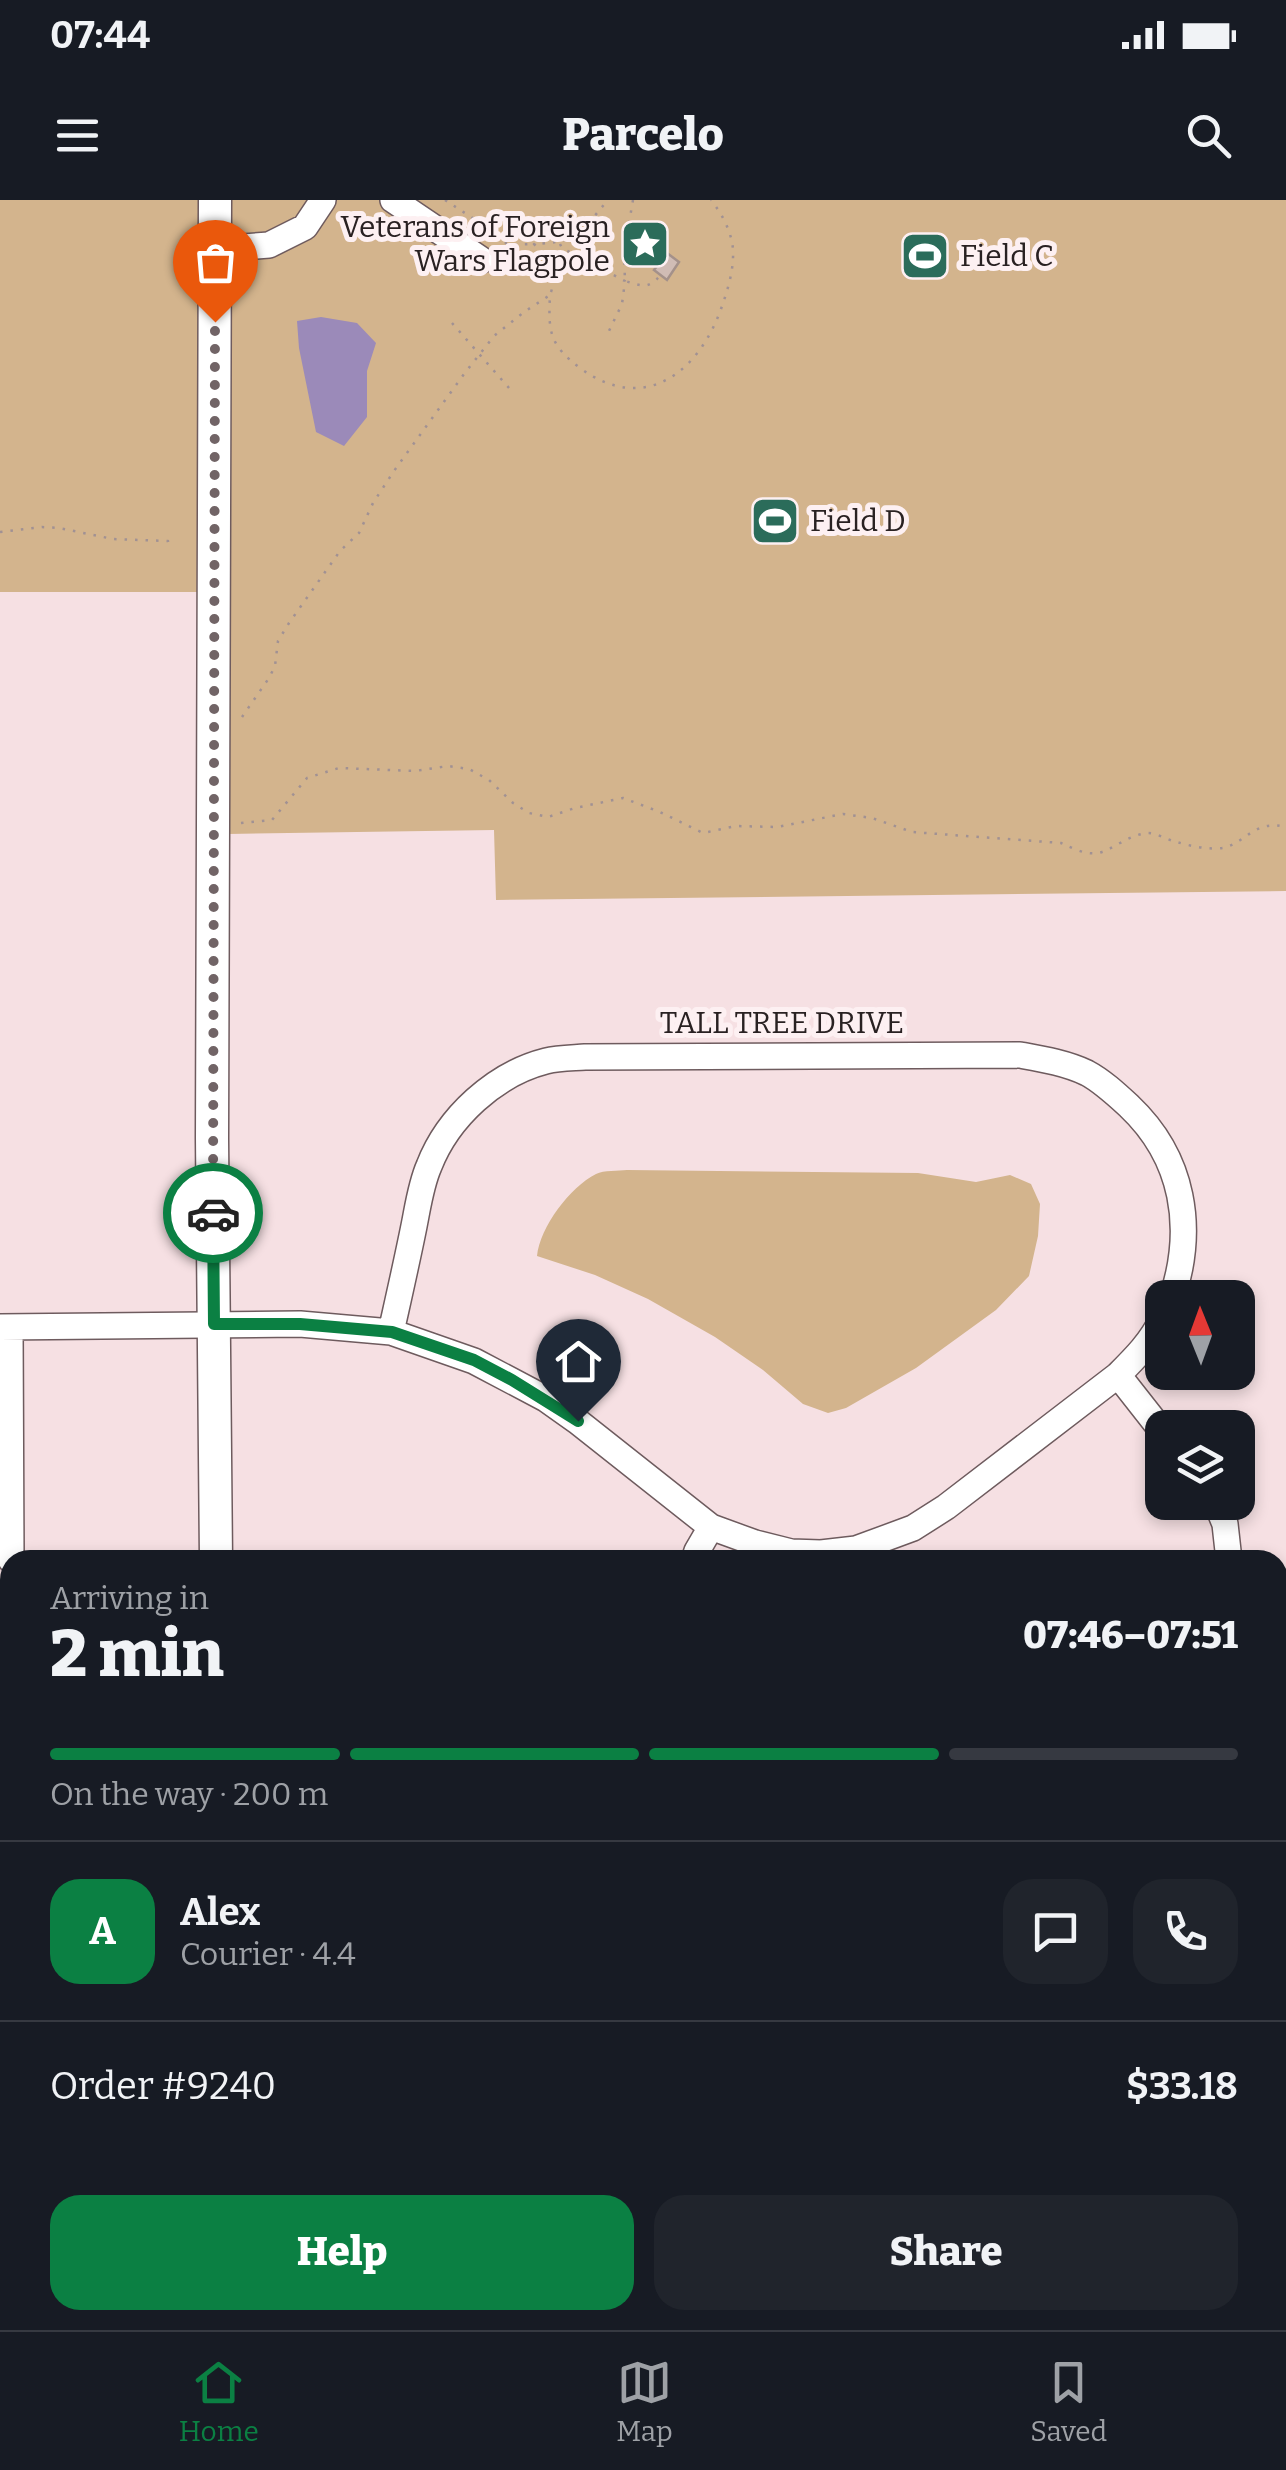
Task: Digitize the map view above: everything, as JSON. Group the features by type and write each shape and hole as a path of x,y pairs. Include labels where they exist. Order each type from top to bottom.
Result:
{"main road":[{"path":"216,200 212,1138 216,1550"}],"street":[{"path":"215,249 268,245 304,227 323,200"},
{"path":"393,200 482,260"},
{"name":"TALL TREE DRIVE","path":"392,1332 421,1194 443,1138 474,1101 496,1084 547,1061 585,1057 1020,1055 1069,1066 1090,1074 1135,1112 1172,1165 1182,1202 1184,1237 1178,1280"},
{"path":"11,1550 5,1327 300,1324 392,1332 474,1360 578,1421 710,1527 782,1550"},
{"path":"847,1550 913,1528 946,1507 1118,1375 1145,1346"},
{"path":"1118,1375 1146,1410"},
{"path":"1223,1520 1228,1550"},
{"path":"697,1550 710,1527"}],"path":[{"path":"445,200 508,245 559,243 578,236 608,200"},
{"path":"608,333 622,304 624,252 633,200"},
{"path":"534,244 554,275 551,330 561,354 606,384 647,388 664,382 698,356 731,282 730,232 711,200"},
{"path":"559,243 562,248 644,287 661,275"},
{"path":"242,717 275,666 278,641 289,623 340,551 359,533 373,502 394,471 494,336 550,295"},
{"path":"452,323 510,388"},
{"path":"0,532 59,528 114,539 168,541 168,549"},
{"path":"242,823 272,820 307,778 339,768 415,772 448,766 469,769 489,780 529,814 548,817 623,798 702,833 736,826 778,827 843,814 872,818 912,832 1061,843 1080,851 1099,852 1123,839 1151,832 1215,849 1229,847 1248,832 1274,824 1286,827"}],"shaded area":[{"path":"0,200 201,200 201,592 0,592"},
{"path":"228,200 1286,200 1286,891 496,900 494,830 228,834"},
{"path":"321,317 357,323 376,343 367,371 367,417 344,446 316,432 299,348 297,321"},
{"path":"599,1173 918,1173 976,1182 1010,1175 1031,1184 1040,1204 1038,1236 1029,1276 996,1310 916,1368 846,1408 828,1413 803,1404 715,1337 648,1299 595,1275 537,1256 550,1221 576,1188"}],"building":[{"path":"667,253 679,262 667,280 654,270"}],"way so far":[{"path":"213,1213 215,322"}],"place":[{"name":"Veterans of Foreign Wars Flagpole","path":"645,244"},
{"name":"Field C","path":"925,256"},
{"name":"Field D","path":"775,521"}],"route":[{"path":"213,1213 214,1324 345,1326 392,1332 474,1360 578,1421"}]}
